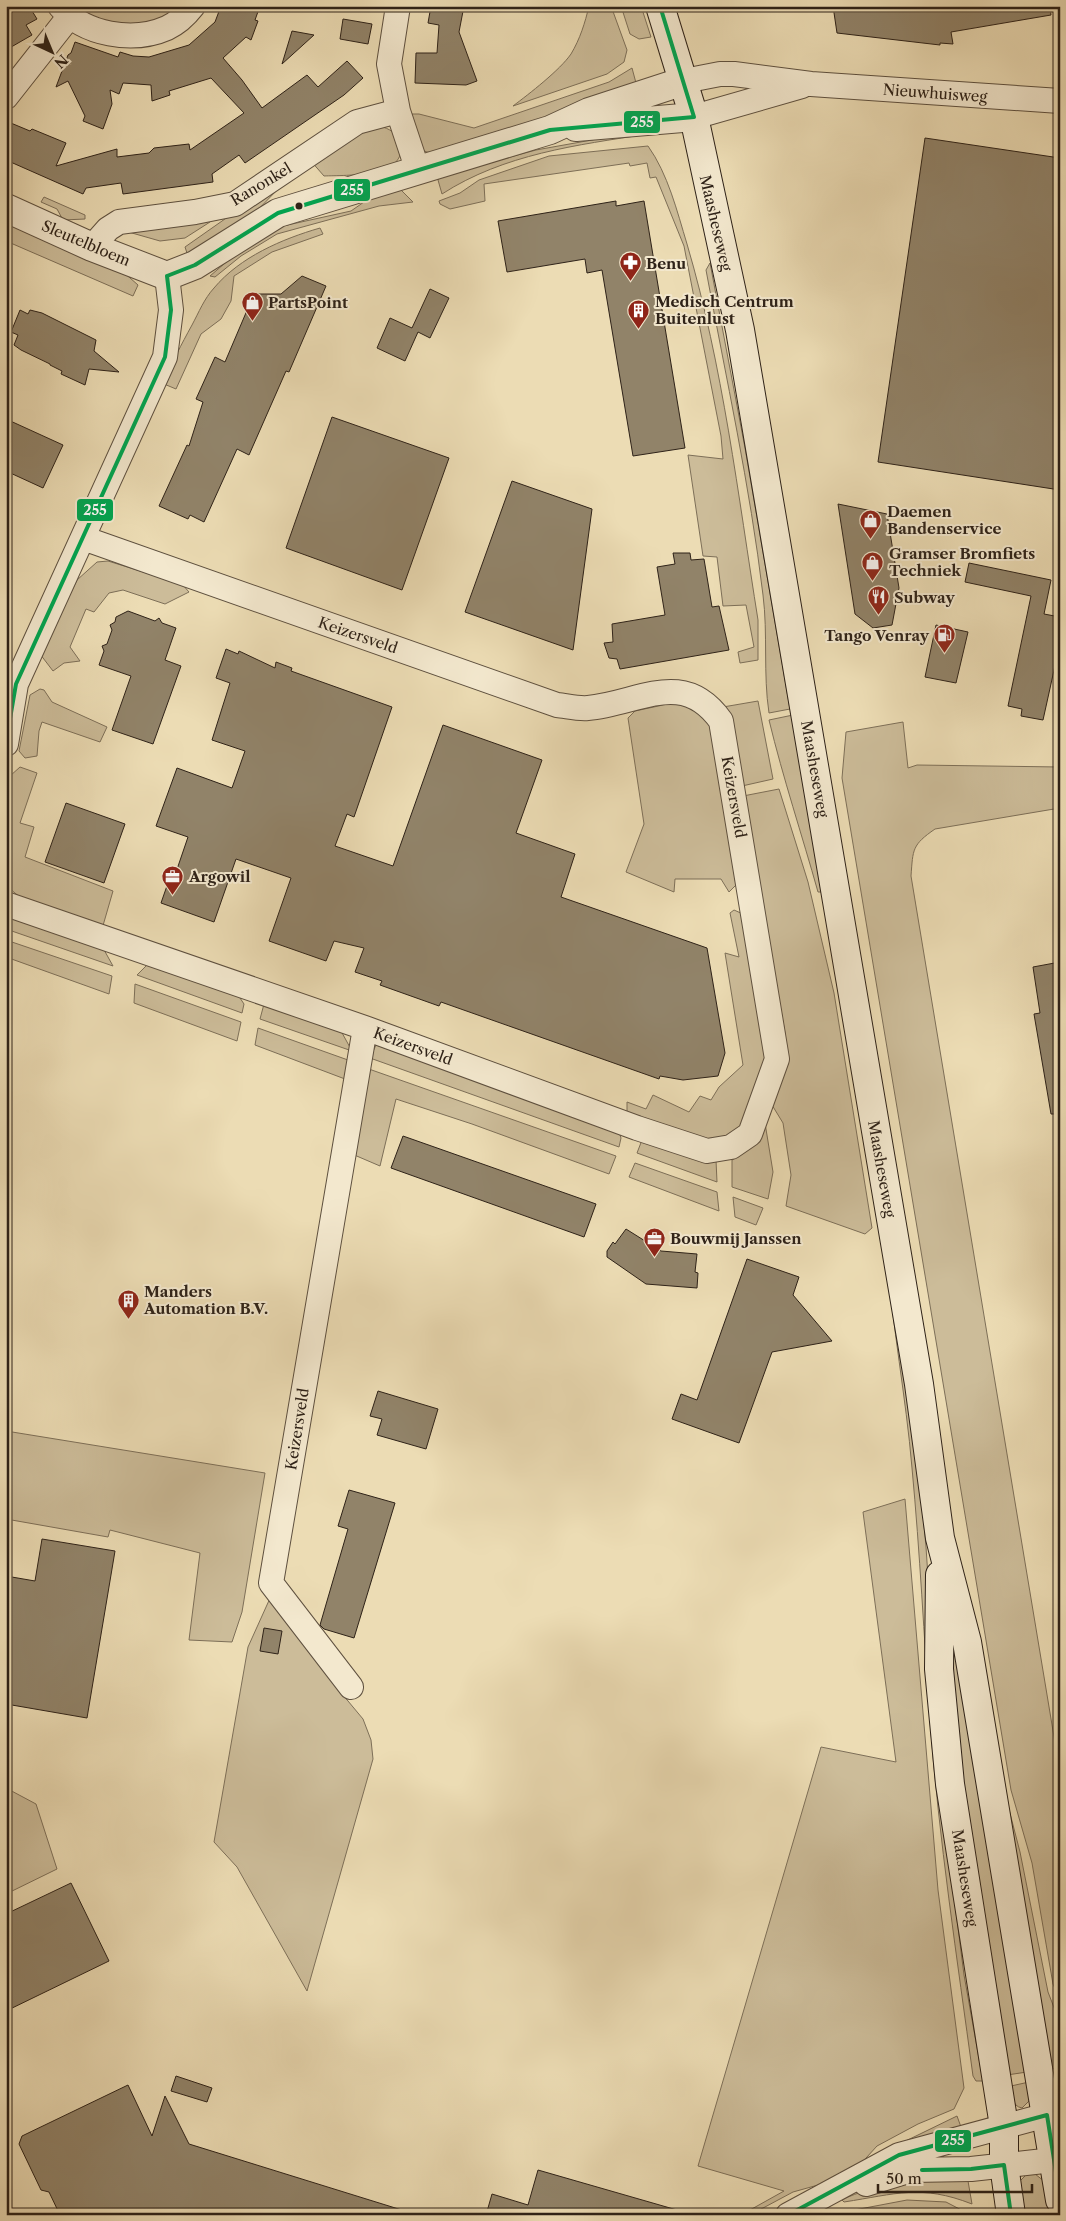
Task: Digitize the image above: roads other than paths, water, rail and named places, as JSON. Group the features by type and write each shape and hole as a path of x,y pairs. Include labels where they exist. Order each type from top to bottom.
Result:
{"main road":[{"name":"Maasheseweg","path":"660,6 694,117 740,330 918,1384 940,1538 968,1642 1060,2200"},
{"path":"167,276 196,265 278,213 418,172 550,130 590,112 684,81"},
{"path":"550,130 694,117"},
{"name":"Sleutelbloem","path":"6,208 92,247 167,276"},
{"name":"Maasheseweg","path":"940,1538 939,1669 950,1784 1004,2126 1004,2165 1011,2215"}],"street":[{"path":"6,98 65,11 83,26 114,34 152,33 179,21 194,6"},
{"path":"398,6 389,64 398,111 418,172"},
{"name":"Nieuwhuisweg","path":"684,81 720,74 734,74 811,84 1060,101"},
{"name":"Nieuwhuisweg","path":"694,117 811,84"},
{"name":"Ranonkel","path":"92,247 108,229 120,222 195,212 235,204 357,122 398,111"},
{"path":"6,744 16,684 165,357 171,310 167,276"},
{"name":"Keizersveld","path":"6,904 365,1028 636,1128 706,1150 732,1147 750,1134 777,1059 721,721 712,709 701,700 682,692 660,692 587,708 558,705 83,538"},
{"name":"Keizersveld","path":"351,1687 271,1583 365,1028"},
{"path":"788,2215 899,2155 1046,2115"},
{"path":"816,2200 911,2170 971,2169 1053,2160"}],"place":[{"name":"Benu","path":"630,282"},
{"name":"PartsPoint","path":"252,321"},
{"name":"Medisch Centrum Buitenlust","path":"639,329"},
{"name":"Daemen Bandenservice","path":"871,539"},
{"name":"Gramser Bromfiets Techniek","path":"873,581"},
{"name":"Subway","path":"878,616"},
{"name":"Tango Venray","path":"945,654"},
{"name":"Argowil","path":"173,895"},
{"name":"Bouwmij Janssen","path":"654,1257"},
{"name":"Manders Automation B.V.","path":"128,1319"}]}
